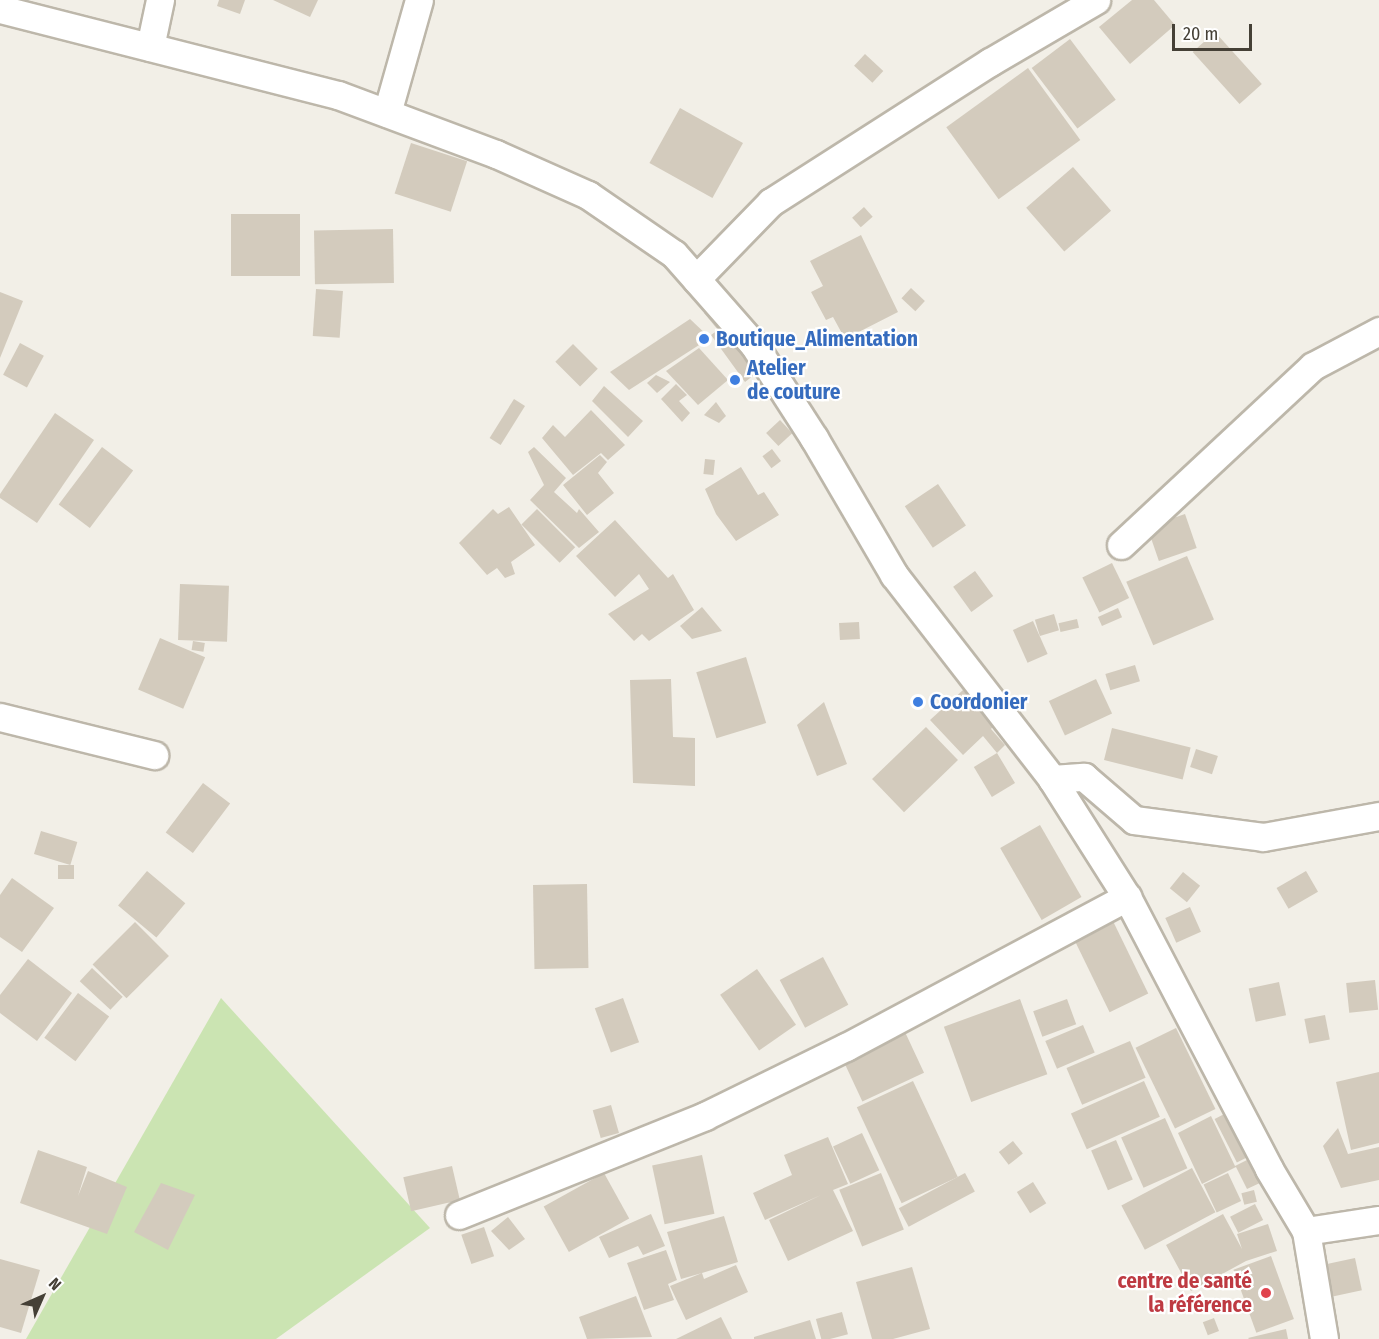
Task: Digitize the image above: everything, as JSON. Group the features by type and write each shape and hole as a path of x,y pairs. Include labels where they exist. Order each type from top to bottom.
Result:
{"street":[{"path":"150,47 160,0"},
{"path":"387,113 419,0"},
{"path":"696,279 771,202 990,62 1096,0"},
{"path":"0,9 338,94 496,154 588,195 674,254 754,345 814,438 894,575 1052,780 1126,897 1269,1169 1306,1231 1324,1339"},
{"path":"1121,544 1313,366 1379,331"},
{"path":"0,717 154,755"},
{"path":"1052,780 1084,777 1134,820 1263,837 1379,816"},
{"path":"459,1215 705,1116 846,1047 1126,897"},
{"path":"1306,1231 1379,1220"}],"green space":[{"path":"221,998 430,1228 276,1339 26,1339"}],"building":[{"path":"219,0 245,0 240,14 217,6"},
{"path":"273,0 318,0 310,17"},
{"path":"1132,0 1154,0 1175,25 1130,64 1099,27"},
{"path":"1215,32 1262,84 1240,104 1193,52"},
{"path":"1070,39 1116,100 1077,129 1032,68"},
{"path":"865,54 883,71 872,83 854,66"},
{"path":"1028,68 1080,140 999,199 946,127"},
{"path":"680,108 743,143 712,198 649,163"},
{"path":"411,143 467,161 451,212 395,193"},
{"path":"1073,167 1111,211 1064,251 1026,208"},
{"path":"864,207 873,217 861,227 852,218"},
{"path":"231,214 300,214 300,276 231,276"},
{"path":"393,229 394,283 315,284 314,230"},
{"path":"861,235 898,312 845,339 833,317 826,320 811,292 823,286 810,261"},
{"path":"911,288 925,301 915,311 901,298"},
{"path":"316,289 343,291 340,338 313,336"},
{"path":"0,292 23,301 0,358"},
{"path":"712,306 763,368 745,382 711,335 718,330 704,313"},
{"path":"690,319 710,338 629,390 610,372"},
{"path":"20,343 44,356 27,387 3,375"},
{"path":"573,344 598,369 580,386 555,362"},
{"path":"699,348 728,380 698,405 666,371"},
{"path":"656,375 670,382 657,393 647,383"},
{"path":"676,384 687,395 679,401 690,413 682,422 661,399"},
{"path":"604,386 643,421 628,437 592,401"},
{"path":"514,399 525,406 501,445 490,438"},
{"path":"716,402 726,416 719,423 704,415"},
{"path":"591,410 625,445 608,460 601,453 573,475 542,438 553,425 565,437"},
{"path":"55,413 94,440 37,523 0,498 0,494"},
{"path":"780,420 792,433 778,446 766,433"},
{"path":"102,447 133,470 90,528 59,505"},
{"path":"534,447 566,478 554,492 577,513 579,509 599,532 579,548 530,500 544,485 528,452"},
{"path":"772,449 781,461 771,468 762,456"},
{"path":"600,455 607,462 598,473 614,493 587,515 563,485"},
{"path":"705,459 715,460 713,475 703,474"},
{"path":"741,467 758,495 764,492 779,515 736,541 716,514 705,489"},
{"path":"938,484 966,525 933,548 905,506"},
{"path":"509,507 535,545 511,562 515,574 505,578 497,568 487,575 459,543 493,509 498,514"},
{"path":"537,509 575,547 560,563 521,525"},
{"path":"1185,514 1197,548 1159,561 1147,527"},
{"path":"615,520 668,578 673,574 694,610 649,641 642,634 634,641 608,614 649,589 639,574 615,597 576,556"},
{"path":"1187,556 1214,620 1153,645 1126,582"},
{"path":"1112,563 1129,598 1099,613 1082,577"},
{"path":"975,571 993,596 971,612 953,587"},
{"path":"180,584 229,586 227,642 178,640"},
{"path":"702,607 722,631 692,639 680,626"},
{"path":"1118,608 1122,617 1102,626 1098,617"},
{"path":"1054,614 1059,630 1040,636 1035,620"},
{"path":"1077,619 1079,628 1061,632 1058,623"},
{"path":"1033,621 1048,654 1028,663 1013,630"},
{"path":"859,622 860,639 840,640 839,623"},
{"path":"160,638 205,657 183,709 138,690"},
{"path":"193,641 205,643 203,652 192,650"},
{"path":"746,657 766,723 716,738 696,672"},
{"path":"1135,665 1140,681 1110,690 1105,674"},
{"path":"671,679 673,737 695,738 695,786 633,783 630,680"},
{"path":"1096,679 1112,713 1065,735 1049,701"},
{"path":"963,690 995,724 991,729 1005,745 997,753 983,736 963,755 930,720"},
{"path":"824,702 847,764 817,776 797,725"},
{"path":"926,727 958,760 904,812 872,779"},
{"path":"1112,728 1191,748 1183,780 1104,760"},
{"path":"1196,749 1218,756 1212,774 1190,767"},
{"path":"997,753 1015,783 992,797 974,767"},
{"path":"203,783 230,803 193,853 166,833"},
{"path":"1040,825 1082,897 1042,920 1000,848"},
{"path":"41,831 77,842 70,865 34,854"},
{"path":"58,865 74,865 74,879 58,879"},
{"path":"147,871 185,903 156,938 118,905"},
{"path":"1306,871 1318,892 1289,909 1277,888"},
{"path":"1183,872 1200,886 1187,902 1170,888"},
{"path":"12,878 54,908 22,952 0,937 0,895"},
{"path":"587,884 588,968 534,969 533,885"},
{"path":"1190,907 1201,932 1176,943 1165,918"},
{"path":"1111,917 1148,993 1110,1012 1072,936"},
{"path":"135,922 169,956 127,998 93,964"},
{"path":"823,957 848,1005 805,1028 780,980"},
{"path":"28,959 72,993 37,1041 0,1013 0,995"},
{"path":"92,968 123,997 110,1010 80,981"},
{"path":"757,969 796,1025 759,1051 720,995"},
{"path":"1375,980 1378,1010 1349,1013 1346,983"},
{"path":"1279,982 1286,1015 1256,1022 1249,988"},
{"path":"78,993 109,1016 75,1061 44,1038"},
{"path":"623,998 639,1042 611,1052 595,1008"},
{"path":"1020,999 1047,1074 971,1102 944,1027"},
{"path":"1067,999 1076,1024 1042,1037 1033,1011"},
{"path":"1325,1015 1330,1040 1309,1044 1304,1019"},
{"path":"1083,1025 1095,1053 1057,1069 1045,1041"},
{"path":"1176,1028 1215,1109 1175,1129 1136,1048"},
{"path":"905,1032 924,1073 862,1102 843,1061"},
{"path":"1130,1041 1146,1078 1082,1105 1066,1068"},
{"path":"1379,1072 1379,1143 1351,1150 1336,1082"},
{"path":"913,1081 958,1177 902,1203 857,1107"},
{"path":"1144,1081 1160,1117 1087,1149 1071,1114"},
{"path":"611,1105 619,1133 601,1138 593,1110"},
{"path":"1236,1108 1258,1152 1237,1163 1215,1119"},
{"path":"1211,1116 1235,1166 1251,1158 1262,1182 1247,1189 1236,1167 1202,1184 1178,1133"},
{"path":"1165,1118 1187,1168 1144,1188 1121,1138"},
{"path":"1338,1128 1348,1154 1379,1147 1379,1180 1341,1188 1323,1146"},
{"path":"862,1133 879,1170 850,1184 833,1147"},
{"path":"828,1137 848,1184 833,1190 853,1231 788,1261 769,1220 821,1195 765,1220 753,1193 792,1175 784,1155"},
{"path":"1116,1140 1133,1180 1108,1190 1091,1151"},
{"path":"1013,1141 1023,1154 1009,1165 999,1152"},
{"path":"38,1150 87,1167 78,1196 88,1171 127,1187 107,1234 20,1203"},
{"path":"702,1155 714,1214 665,1224 652,1166"},
{"path":"452,1166 460,1200 411,1211 403,1177"},
{"path":"1192,1168 1215,1212 1145,1250 1121,1206"},
{"path":"604,1173 629,1218 569,1252 544,1206"},
{"path":"881,1173 904,1230 862,1246 839,1190"},
{"path":"965,1173 975,1192 909,1227 899,1208"},
{"path":"1228,1173 1241,1201 1217,1213 1204,1184"},
{"path":"1033,1182 1046,1203 1030,1213 1017,1192"},
{"path":"161,1183 195,1195 168,1250 134,1232"},
{"path":"1254,1190 1257,1202 1244,1205 1241,1193"},
{"path":"1255,1204 1263,1220 1238,1233 1230,1217"},
{"path":"651,1214 665,1246 643,1255 638,1246 609,1258 599,1237"},
{"path":"1223,1214 1242,1249 1237,1234 1268,1224 1277,1251 1246,1261 1191,1291 1166,1245"},
{"path":"724,1216 738,1262 681,1279 667,1232"},
{"path":"508,1217 525,1239 509,1250 491,1231"},
{"path":"484,1227 494,1256 471,1264 461,1235"},
{"path":"666,1250 677,1280 668,1284 674,1300 644,1310 627,1263"},
{"path":"1271,1256 1294,1319 1256,1333 1233,1270"},
{"path":"1355,1258 1362,1290 1332,1297 1325,1264"},
{"path":"0,1259 40,1270 21,1333 0,1327"},
{"path":"736,1265 748,1292 686,1320 670,1286 702,1273 704,1279"},
{"path":"912,1267 930,1329 893,1339 872,1339 856,1282"},
{"path":"636,1296 652,1337 587,1339 579,1317"},
{"path":"842,1312 848,1334 821,1339 816,1319"},
{"path":"721,1317 732,1339 676,1339"},
{"path":"1214,1318 1219,1331 1208,1335 1203,1322"},
{"path":"810,1320 816,1339 754,1339 754,1337"},
{"path":"1286,1329 1288,1339 1248,1338"}],"place":[{"name":"Boutique_Alimentation","path":"704,339"},
{"name":"Atelier de couture","path":"735,380"},
{"name":"Coordonier","path":"918,702"},
{"name":"centre de santé la référence","path":"1266,1293"}]}
